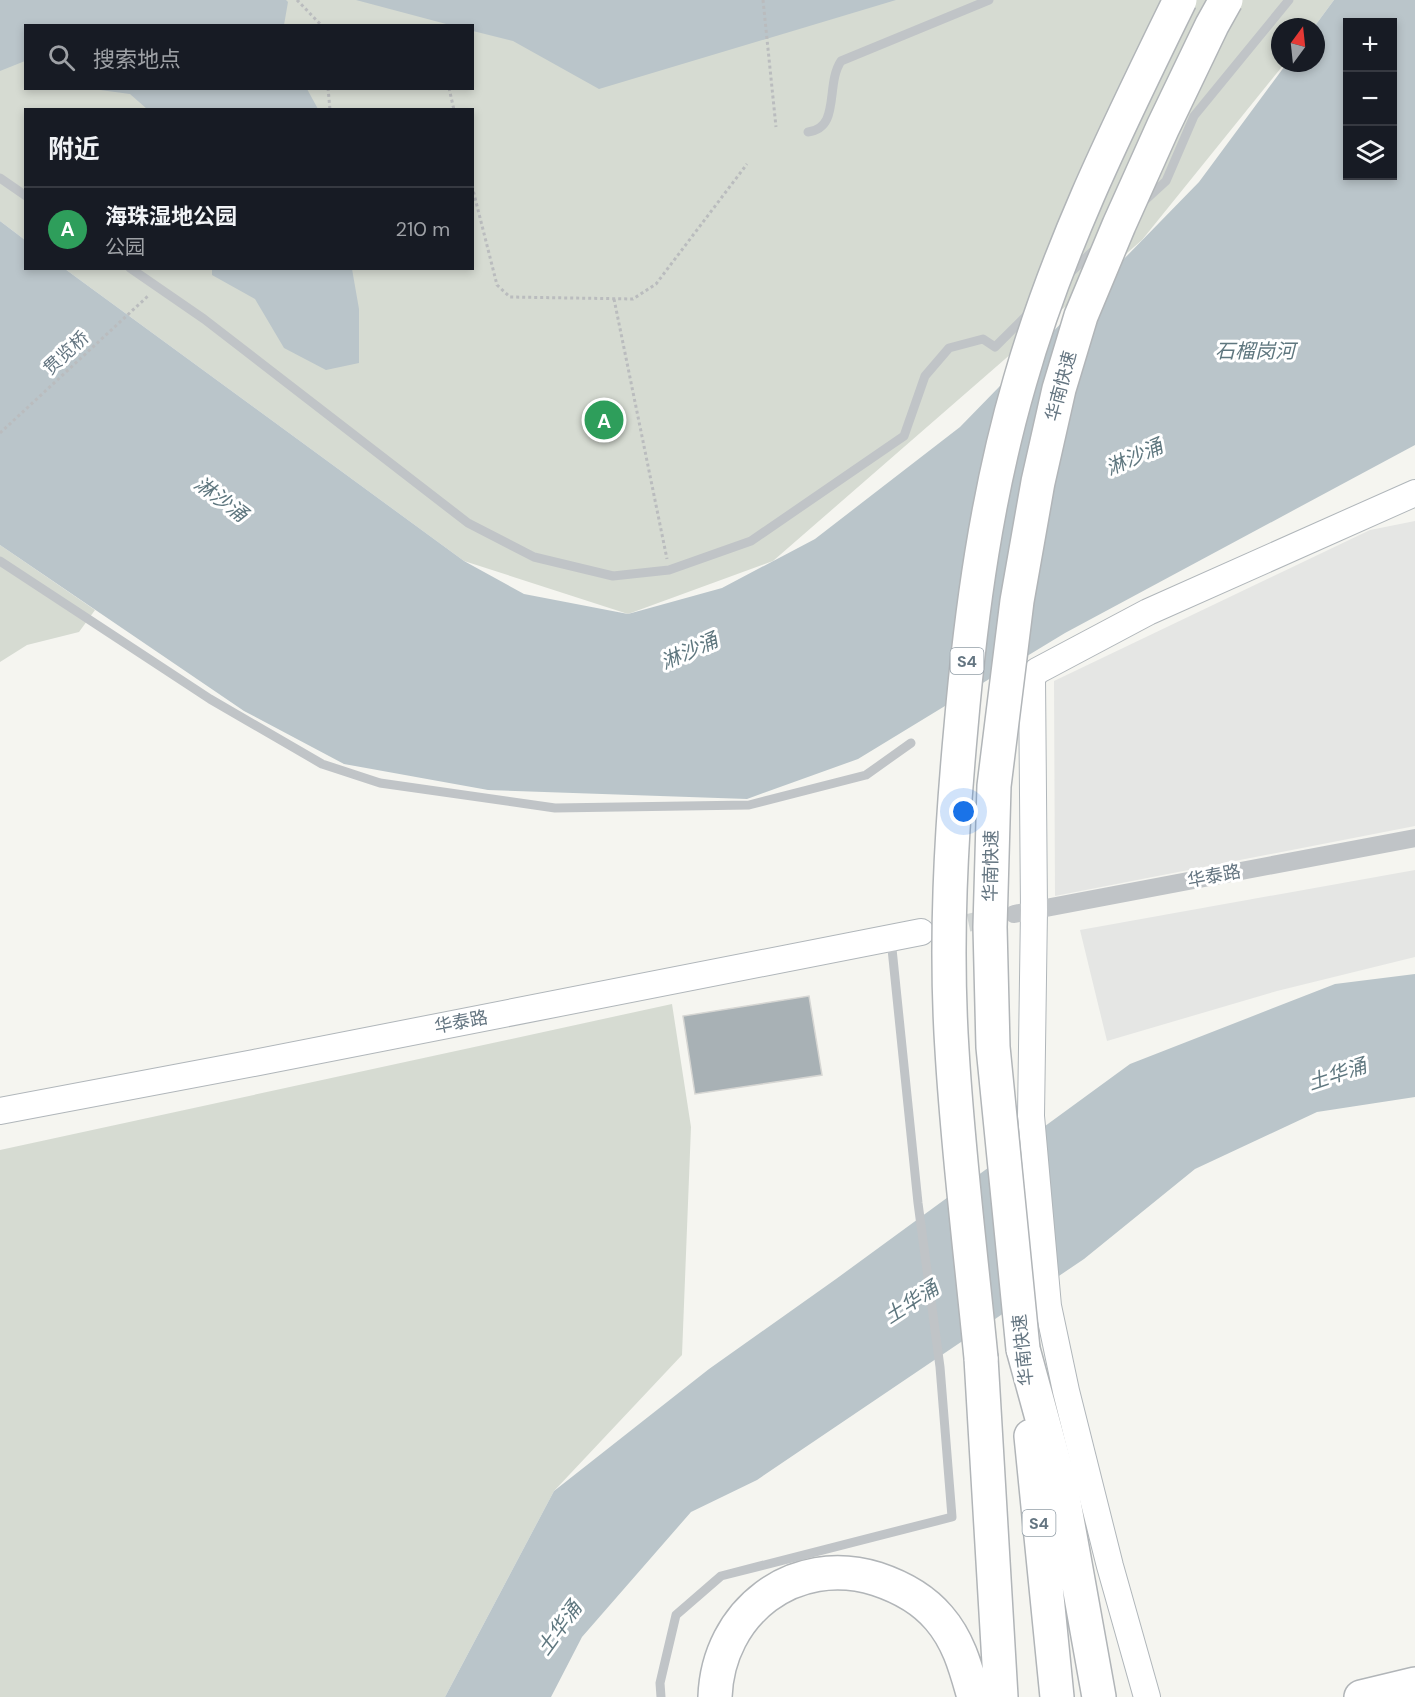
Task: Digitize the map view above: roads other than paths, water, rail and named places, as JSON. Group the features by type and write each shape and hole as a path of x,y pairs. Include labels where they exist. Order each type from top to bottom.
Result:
{"highway":[{"name":"S4","path":"1001,1697 981,1358 952,1047 949,913 951,840 967,657 1001,453 1020,380 1056,273 1089,188 1180,0"},
{"name":"华南快速","path":"1057,1697 993,1047 990,927 994,786 1017,601 1038,482 1080,316 1163,127 1212,24 1226,0"},
{"path":"1023,1348 1062,1491 1099,1697"},
{"path":"715,1697 721,1656 733,1632 748,1612 765,1596 790,1582 830,1573 859,1575 885,1582 908,1592 930,1608 959,1649 974,1697"},
{"path":"1361,1697 1415,1684"}],"street":[{"path":"1147,1697 1110,1566 1074,1424 1048,1306 1031,1116 1024,912 1032,678 1037,671 1148,612 1415,493"},
{"name":"华泰路","path":"1024,912 1415,838"},
{"name":"华泰路","path":"0,1111 921,932"}],"lane":[{"path":"808,132 818,131 827,123 836,70 842,61 989,0"},
{"path":"133,270 204,320 468,523 534,557 613,576 669,570 751,541 904,436 925,375 949,348 983,339 994,347 1166,181 1194,116 1289,0"},
{"path":"0,178 24,195"},
{"path":"0,561 210,699 322,764 380,783 555,808 748,805 866,775 912,743"},
{"path":"661,1697 660,1683 676,1615 720,1576 952,1517 940,1366 918,1203 891,938"}],"water":[{"path":"0,0 286,0 288,2 284,24 24,24 24,61 0,71"},
{"path":"356,0 896,0 599,89 513,41 474,31 474,24 446,24"},
{"name":"石榴岗河","path":"1334,0 1415,0 1415,445 1065,633 858,759 747,799 488,790 344,764 244,711 0,545 0,221 24,239 24,270 66,270 464,561 524,594 628,614 722,588 815,539 960,427 1199,182 1280,72 1325,72 1325,18 1321,18"},
{"path":"100,90 308,90 317,108 146,108 130,94"},
{"path":"212,270 352,270 359,309 359,363 326,370 284,348 255,299 212,275"},
{"name":"土华涌","path":"1415,974 1415,1097 1317,1112 1195,1169 1084,1259 757,1480 691,1512 582,1637 551,1697 445,1697 554,1491 709,1369 1130,1064 1335,984"}],"tunnel":[{"path":"942,928 997,917"}],"place":[{"name":"海珠湿地公园","path":"604,420"}],"water label":[{"name":"淋沙涌","path":"1134,457"},
{"name":"淋沙涌","path":"221,499"},
{"name":"淋沙涌","path":"689,651"}]}
